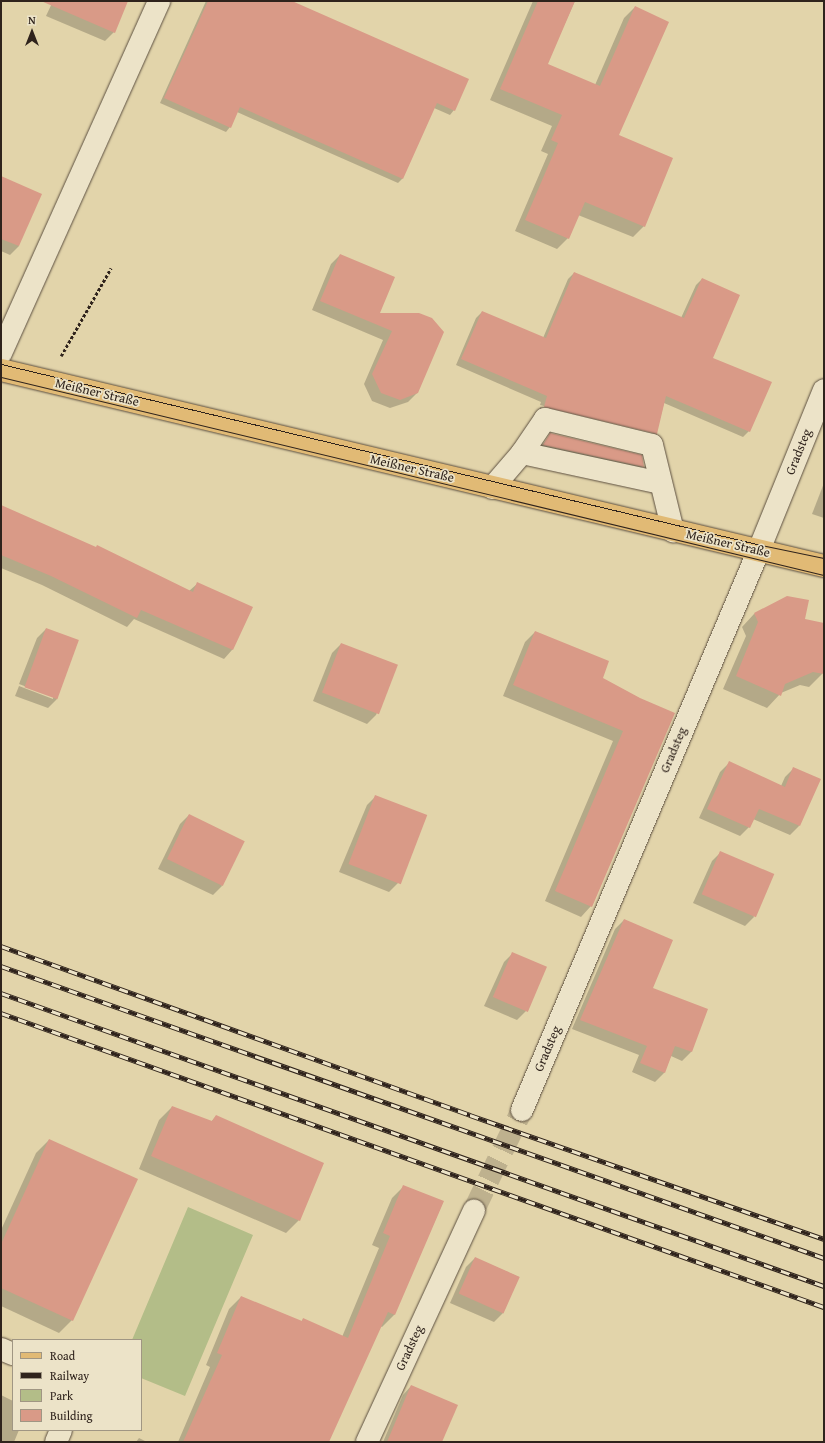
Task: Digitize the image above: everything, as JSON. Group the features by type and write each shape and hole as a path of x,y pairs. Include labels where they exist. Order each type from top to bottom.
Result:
{"main road":[{"name":"Meißner Straße","path":"1,370 824,566"}],"street":[{"path":"1,353 159,1"},
{"name":"Gradsteg","path":"522,1110 758,551 824,390"},
{"path":"492,488 522,453 546,418 652,445 674,531"},
{"path":"522,453 661,483"},
{"name":"Gradsteg","path":"367,1442 474,1210"},
{"path":"1,1349 12,1354"},
{"path":"56,1442 61,1431"}],"path":[{"path":"46,381 111,268"}],"green space":[{"path":"188,1207 253,1235 185,1396 142,1378 142,1339 132,1339"}],"building":[{"path":"41,1 128,1 115,33"},
{"path":"208,1 292,1 469,79 455,111 437,103 403,179 240,107 231,128 164,98"},
{"path":"538,1 575,1 548,64 600,86 635,6 669,22 619,135 673,158 645,227 585,202 569,239 525,220 558,143 551,140 562,115 500,89"},
{"path":"1,176 42,194 19,246 1,239"},
{"path":"340,254 395,277 380,313 419,313 432,318 444,332 418,393 400,400 381,393 372,374 392,331 320,301"},
{"path":"574,272 684,318 702,278 740,295 713,358 772,382 750,432 666,396 657,434 544,407 547,396 461,359 482,311 546,338"},
{"path":"550,433 642,455 644,467 543,445"},
{"path":"1,505 96,547 97,545 193,592 197,582 253,607 233,650 141,610 137,618 51,576 1,555"},
{"path":"787,596 809,600 805,619 824,623 824,674 813,672 785,684 781,696 736,676 758,622 754,613"},
{"path":"46,628 79,640 57,699 24,687"},
{"path":"535,631 609,661 603,678 640,698 675,713 592,907 555,891 623,731 513,685"},
{"path":"341,643 398,665 379,714 322,692"},
{"path":"729,761 785,787 793,767 821,779 800,826 759,809 750,828 707,809"},
{"path":"375,795 427,815 401,884 348,864"},
{"path":"189,814 245,841 223,886 167,859"},
{"path":"720,851 774,874 756,917 702,894"},
{"path":"624,919 673,940 653,988 708,1009 692,1052 675,1046 665,1073 640,1063 647,1046 580,1020"},
{"path":"512,952 547,967 528,1012 493,997"},
{"path":"172,1106 212,1121 216,1115 324,1163 300,1221 151,1156"},
{"path":"49,1139 138,1179 73,1321 1,1288 1,1244"},
{"path":"403,1185 444,1201 395,1315 388,1312 329,1442 183,1442 222,1355 217,1353 241,1296 302,1321 303,1318 348,1338 390,1236 383,1233"},
{"path":"475,1257 520,1277 503,1313 459,1294"},
{"path":"411,1385 458,1405 442,1442 387,1442"}],"tunnel":[{"path":"474,1210 522,1110"}],"tram line":[{"path":"1,364 761,545 824,558"},
{"path":"1,377 824,575"}],"railway":[{"path":"1,946 470,1115 824,1239"},
{"path":"1,966 824,1258"},
{"path":"1,993 824,1286"},
{"path":"1,1013 824,1307"}]}
